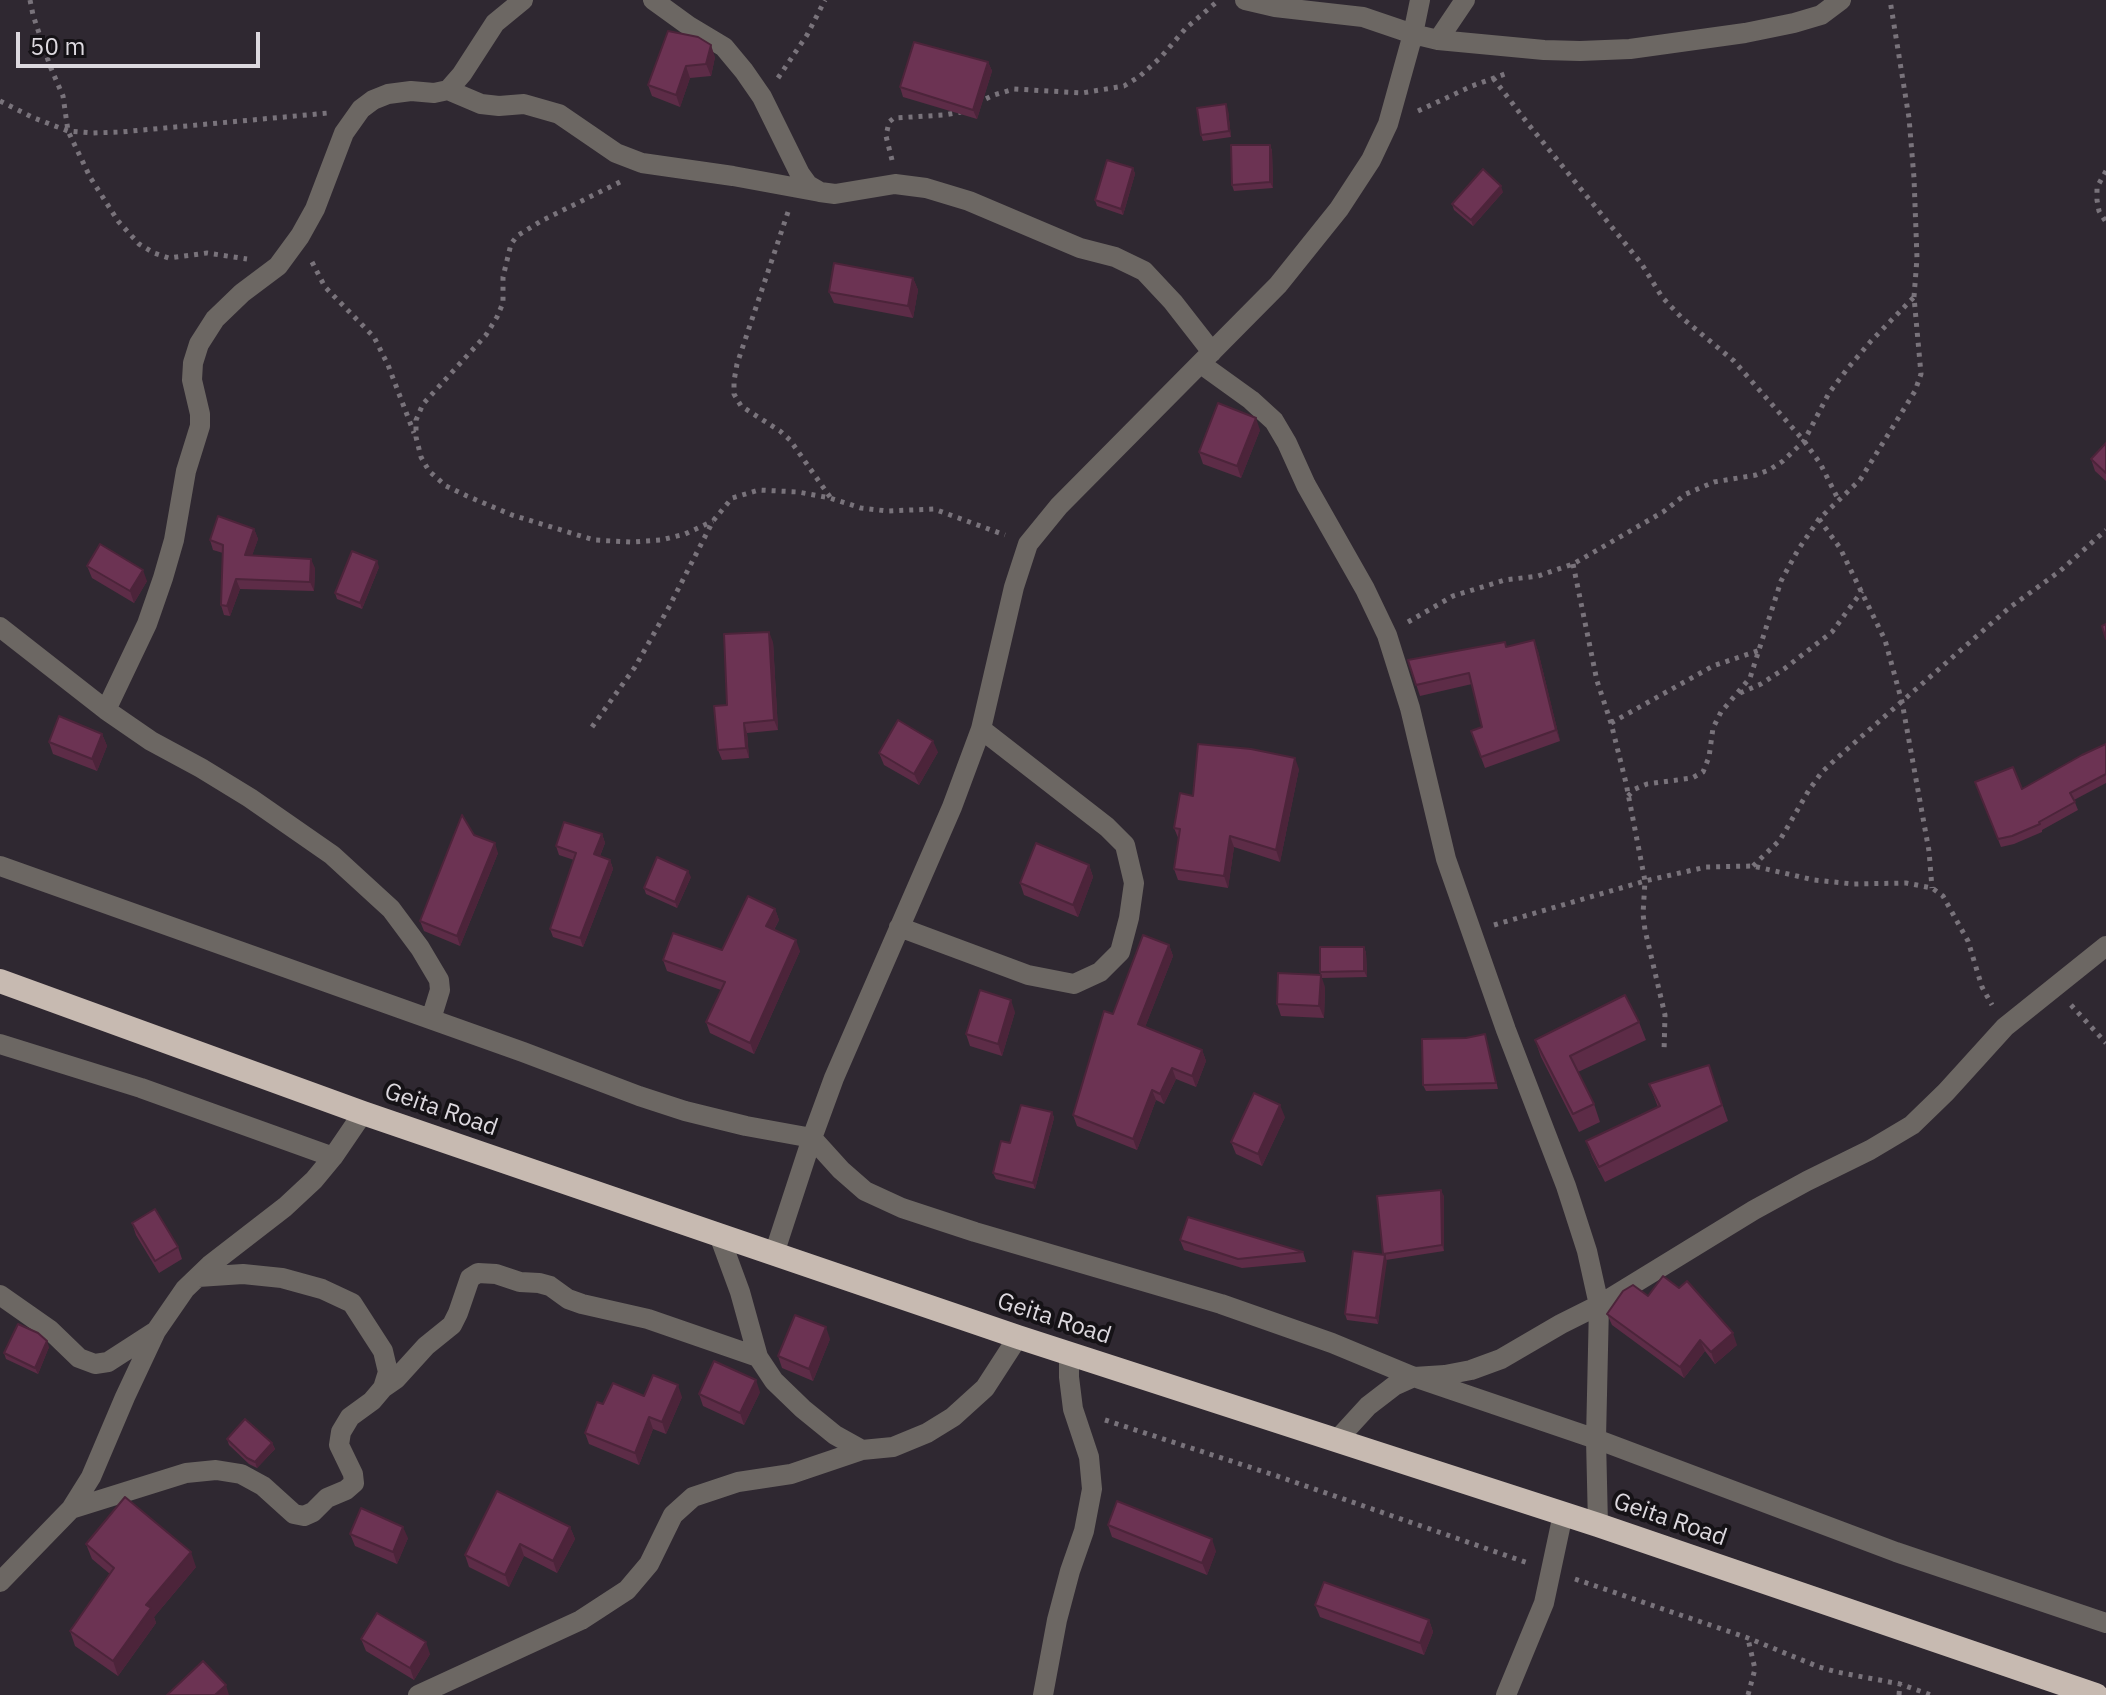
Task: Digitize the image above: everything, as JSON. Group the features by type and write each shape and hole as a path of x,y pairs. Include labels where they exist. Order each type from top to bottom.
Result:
{"highway":[{"name":"Geita Road","path":"0,981 363,1113 774,1254 1018,1337 1598,1525 2096,1695"}],"street":[{"path":"448,90 495,23 523,0"},
{"path":"653,0 724,47 762,97 800,174 808,185 820,192"},
{"path":"1245,0 1288,9 1363,17 1438,40 1544,50 1630,49 1745,33 1821,15 1841,0"},
{"path":"774,1254 834,1078 952,807 981,729 1014,587 1028,544 1059,506 1278,285 1339,209 1371,160 1388,124 1420,0"},
{"path":"1438,40 1465,0"},
{"path":"106,710 147,624 174,540 186,471 200,426 192,380 199,344 215,319 242,293 278,266 300,236 325,186 332,159 344,133 361,109 373,100 388,94 448,90 481,104 524,104 559,114 616,153 642,163 835,194 895,184 926,188 969,201 1080,248 1115,257 1144,271 1173,302 1206,358 1274,421 1387,635 1410,708 1446,859 1587,1251 1599,1305 1598,1525"},
{"path":"0,627 151,741 250,798 332,855 391,909 420,948 439,980 440,990 431,1019"},
{"path":"899,927 1028,975 1074,984 1100,972 1120,952 1134,883 1125,845 1107,827 981,729"},
{"path":"0,866 673,1107 746,1126 812,1138 865,1191 902,1208 1221,1304 1332,1343 1414,1377 1596,1439 1896,1552 2106,1623"},
{"path":"1336,1441 1368,1406 1394,1386 1414,1377 1471,1370 1501,1359 1599,1305 1754,1210 1912,1125 2005,1027 2106,946"},
{"path":"0,1044 141,1088 333,1157"},
{"path":"0,1582 71,1509 91,1477 156,1331 185,1289 314,1180 363,1113"},
{"path":"719,1235 740,1292 758,1357 774,1381 803,1409 835,1435 862,1450"},
{"path":"71,1509 186,1473 216,1470 241,1474 273,1493 294,1514 309,1515 327,1498 354,1483 339,1445 341,1432 350,1417 372,1401 426,1346 452,1325 470,1278 478,1273 550,1286 568,1299 582,1304 648,1319 758,1357"},
{"path":"198,1277 243,1274 282,1278 322,1289 352,1303 383,1351 388,1372 383,1388"},
{"path":"0,1295 50,1330 79,1358 95,1364 108,1362 156,1331"},
{"path":"418,1695 581,1620 627,1590 649,1564 673,1515 693,1497 738,1482 791,1474 862,1450 893,1447 927,1433 953,1417 985,1388 1018,1337"},
{"path":"1043,1695 1057,1620 1084,1531 1092,1489 1089,1457 1073,1409 1069,1353"},
{"path":"1506,1695 1544,1603 1563,1514"}],"path":[{"path":"30,0 50,66 63,96 68,131 90,177 118,221 139,244 169,258 207,253 278,266"},
{"path":"762,97 787,67 825,0"},
{"path":"895,184 886,136 889,122 894,118 961,112 994,95 1014,89 1082,93 1124,86 1161,57 1186,28 1219,0"},
{"path":"1628,796 1647,784 1692,778 1703,772 1709,757 1713,728 1721,712 1750,678 1781,581 1819,519 1860,480 1915,391 1921,374 1914,297 1917,258 1914,178 1909,118 1890,0"},
{"path":"1388,124 1508,74"},
{"path":"1493,78 1641,263 1662,297 1734,361 1804,441 1820,463 1839,501"},
{"path":"0,101 68,131 93,133 361,109"},
{"path":"416,437 416,420 423,404 486,335 497,317 503,303 507,254 517,236 588,196 641,173 665,167"},
{"path":"2106,171 2097,187 2099,211 2106,222"},
{"path":"797,189 737,364 734,394 741,406 790,440 830,498"},
{"path":"300,236 325,287 374,337 388,365 421,457 429,471 446,486 512,515 594,540 661,540 685,534 713,521"},
{"path":"1387,635 1453,596 1505,580 1538,576 1573,564 1663,512 1686,494 1714,482 1769,470 1804,441 1829,393 1848,368 1914,297"},
{"path":"592,727 635,667 713,521 732,498 759,490 798,492 861,508 887,511 934,509 1028,544"},
{"path":"1819,519 1840,548 1885,640 1902,702 1927,838 1932,888"},
{"path":"1753,866 1780,840 1822,772 2009,608 2060,571 2106,530"},
{"path":"1573,564 1597,681 1611,723 1645,881 1643,914 1665,1015 1664,1052"},
{"path":"1738,694 1784,669 1832,632 1862,590"},
{"path":"1611,723 1713,666 1761,649"},
{"path":"1471,931 1645,881 1706,867 1753,866 1814,880 1853,884 1906,883 1932,888 1943,896 1952,909 1968,941 1982,987 2005,1027"},
{"path":"2054,986 2106,1043"},
{"path":"1073,1409 1748,1638 1837,1672 1900,1684 1931,1695"},
{"path":"1748,1638 1755,1669 1748,1695"},
{"path":"1899,1695 1900,1684"}],"building":[{"path":"668,31 698,37 711,45 706,64 686,66 676,95 648,85"},
{"path":"914,42 988,62 973,110 900,87"},
{"path":"1226,104 1229,131 1201,135 1197,108"},
{"path":"1231,145 1270,145 1270,182 1232,185"},
{"path":"1107,160 1133,168 1121,209 1095,200"},
{"path":"1483,169 1501,186 1471,220 1452,204"},
{"path":"834,263 913,278 908,306 829,292"},
{"path":"1218,403 1256,418 1237,466 1199,452"},
{"path":"2106,443 2106,473 2091,459"},
{"path":"218,516 254,529 245,555 311,559 310,582 236,579 227,606 221,605 223,545 210,540"},
{"path":"100,544 143,570 130,591 87,566"},
{"path":"352,551 377,561 360,603 335,593"},
{"path":"769,632 774,720 744,723 746,748 718,750 714,706 727,705 724,634"},
{"path":"1534,640 1556,730 1481,757 1471,731 1482,727 1469,673 1416,685 1408,660 1505,642 1506,647"},
{"path":"59,716 102,734 92,759 49,742"},
{"path":"898,720 933,741 914,774 879,753"},
{"path":"1198,744 1251,749 1295,758 1276,850 1230,836 1224,876 1174,869 1180,829 1174,828 1180,793 1193,796"},
{"path":"2106,744 2106,774 2070,793 2075,802 2040,824 1998,839 1975,782 2013,767 2022,789"},
{"path":"462,815 474,835 495,843 457,936 420,921"},
{"path":"564,822 602,834 594,854 610,860 580,938 550,929 576,853 556,846"},
{"path":"1036,843 1089,865 1073,905 1020,883"},
{"path":"657,857 688,871 675,902 644,888"},
{"path":"748,896 775,909 766,926 796,940 750,1043 706,1022 725,982 663,960 673,933 722,950"},
{"path":"1143,935 1169,945 1138,1024 1202,1050 1192,1076 1172,1068 1160,1094 1152,1090 1133,1139 1073,1115 1104,1011 1113,1014"},
{"path":"1320,947 1364,947 1364,971 1320,972"},
{"path":"1278,973 1321,975 1319,1006 1277,1004"},
{"path":"980,990 1011,1000 998,1044 966,1034"},
{"path":"1625,995 1639,1022 1570,1056 1594,1104 1573,1114 1535,1040"},
{"path":"1485,1034 1496,1083 1423,1085 1422,1039 1466,1038"},
{"path":"1709,1065 1722,1105 1599,1167 1586,1141 1660,1106 1649,1084"},
{"path":"1254,1093 1280,1105 1258,1154 1231,1142"},
{"path":"1021,1105 1052,1112 1033,1183 993,1173 1001,1141 1010,1143"},
{"path":"1441,1190 1442,1245 1383,1254 1377,1196"},
{"path":"155,1209 178,1247 155,1261 132,1223"},
{"path":"1188,1217 1303,1252 1238,1259 1180,1240"},
{"path":"1353,1251 1385,1255 1376,1318 1345,1314"},
{"path":"1663,1276 1679,1288 1687,1281 1733,1333 1711,1352 1700,1340 1680,1367 1607,1314 1623,1291 1633,1285 1648,1296"},
{"path":"795,1315 826,1327 809,1369 778,1356"},
{"path":"18,1324 47,1341 35,1368 4,1353"},
{"path":"714,1361 756,1380 740,1413 699,1394"},
{"path":"653,1375 678,1385 662,1422 649,1417 635,1453 585,1433 597,1402 603,1404 613,1383 644,1396"},
{"path":"245,1419 272,1443 255,1462 227,1439"},
{"path":"497,1491 570,1527 553,1561 520,1544 505,1575 465,1555"},
{"path":"125,1497 191,1552 146,1605 151,1608 113,1661 70,1631 114,1568 86,1544"},
{"path":"1117,1501 1212,1539 1202,1563 1108,1525"},
{"path":"361,1508 403,1527 393,1552 350,1534"},
{"path":"1324,1582 1429,1620 1420,1643 1315,1605"},
{"path":"377,1613 426,1642 410,1668 361,1639"},
{"path":"203,1661 226,1685 215,1695 167,1695"}]}
